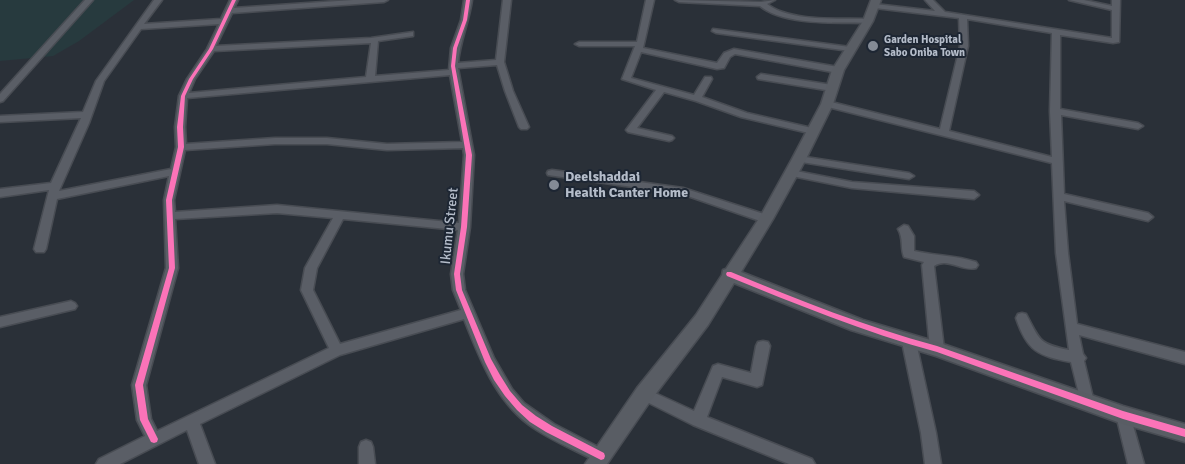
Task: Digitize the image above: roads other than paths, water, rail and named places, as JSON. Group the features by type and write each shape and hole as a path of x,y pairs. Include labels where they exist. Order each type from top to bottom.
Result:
{"main road":[{"path":"598,460 644,394 702,320 729,274 766,219 800,159 827,104 838,70 868,21 876,3"},
{"path":"729,274 826,314 909,342 937,349 1122,415 1185,433"}],"street":[{"path":"0,98 89,0"},
{"path":"40,248 54,191 100,81 158,0"},
{"path":"154,439 144,420 139,385 172,268 169,200 181,147 180,126 183,96 191,79 211,49 234,0"},
{"path":"140,27 384,0"},
{"name":"Ikumu Street","path":"468,0 465,20 455,48 453,69 468,145 464,227 458,274 459,290 498,378 519,407 533,419 598,460"},
{"path":"507,0 500,62 508,91 524,127"},
{"path":"650,0 639,47 626,80 696,98 744,115 813,131"},
{"path":"679,0 762,4 771,0"},
{"path":"929,0 942,13"},
{"path":"876,3 1116,40 1116,4 1073,0"},
{"path":"762,4 768,11 780,15 868,21"},
{"path":"944,134 964,46 963,16"},
{"path":"716,31 850,50"},
{"path":"1056,31 1055,111 1058,196 1071,328 1087,402"},
{"path":"211,49 372,40 410,34"},
{"path":"370,80 375,42 372,40"},
{"path":"579,44 639,47 717,66 721,66 727,55 736,51 838,70"},
{"path":"183,96 370,80 500,62"},
{"path":"761,77 832,88"},
{"path":"696,98 708,79"},
{"path":"662,90 631,130 669,138"},
{"path":"827,104 1056,161"},
{"path":"1055,111 1138,126"},
{"path":"0,120 86,115"},
{"path":"181,147 301,141 328,141 387,147 468,145"},
{"path":"800,159 909,176"},
{"path":"0,193 54,191 176,171"},
{"path":"552,173 684,191 766,219"},
{"path":"791,173 852,185 974,195"},
{"path":"1058,196 1148,217"},
{"path":"171,216 268,209 464,227"},
{"path":"337,350 307,290 311,268 340,215"},
{"path":"904,229 908,236 908,254 932,260 938,258 972,264"},
{"path":"932,260 928,265 937,349"},
{"path":"0,322 72,306"},
{"path":"104,464 337,350 469,313"},
{"path":"1022,318 1032,341 1038,348 1079,358"},
{"path":"1071,328 1185,358"},
{"path":"909,342 916,386 931,441 933,464"},
{"path":"698,420 718,370 757,381 763,346"},
{"path":"644,394 698,420 807,464"},
{"path":"1122,415 1136,464"},
{"path":"191,420 207,464"},
{"path":"366,448 367,464"}],"place":[{"name":"Garden Hospital Sabo Oniba Town","path":"873,46"},
{"name":"Deelshaddai Health Canter Home","path":"554,185"}]}
